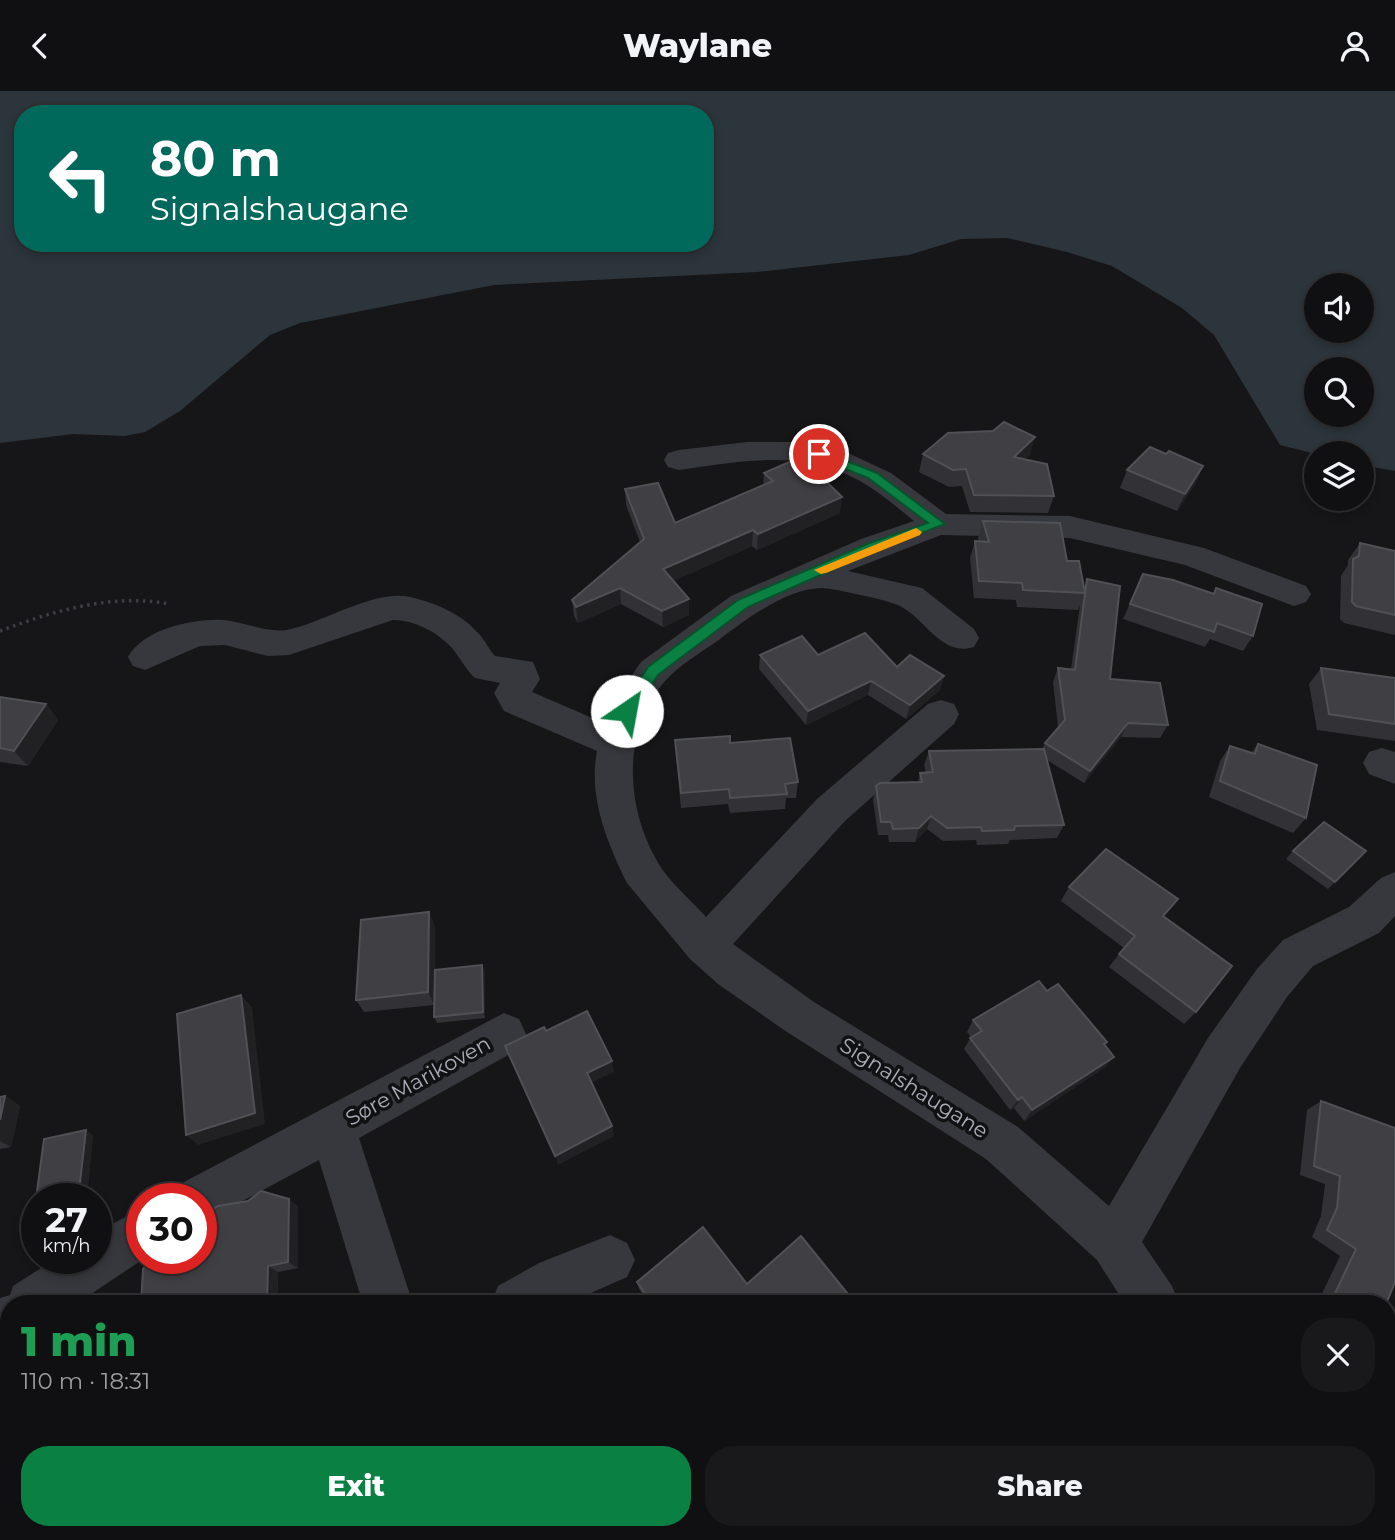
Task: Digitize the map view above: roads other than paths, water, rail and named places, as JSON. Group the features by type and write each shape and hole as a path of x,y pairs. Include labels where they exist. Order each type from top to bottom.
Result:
{"street":[{"path":"679,460 779,451 819,454 873,475 939,524"},
{"name":"Signalshaugane","path":"1148,1295 1114,1243 1002,1143 799,1016 733,970 705,946 641,871 615,803 614,760 618,738 627,711 653,671 743,604 872,547 939,524 1070,527 1193,556 1294,594"},
{"name":"Signalshaugane","path":"769,592 821,576 910,596 962,638"},
{"path":"145,657 165,644 192,635 215,632 238,635 267,644 290,642 385,610 408,608 427,615 462,638 486,669 520,671 522,679 512,692 517,701 600,737 618,738"},
{"path":"705,946 831,810 941,714"},
{"path":"1114,1243 1224,1053 1272,983 1298,953 1379,917 1395,890"},
{"name":"Søre Marikoven","path":"217,1190 504,1034"},
{"name":"Søre Marikoven","path":"333,1128 385,1295"},
{"path":"45,1295 126,1243"},
{"path":"532,1295 557,1281 610,1260"}]}
